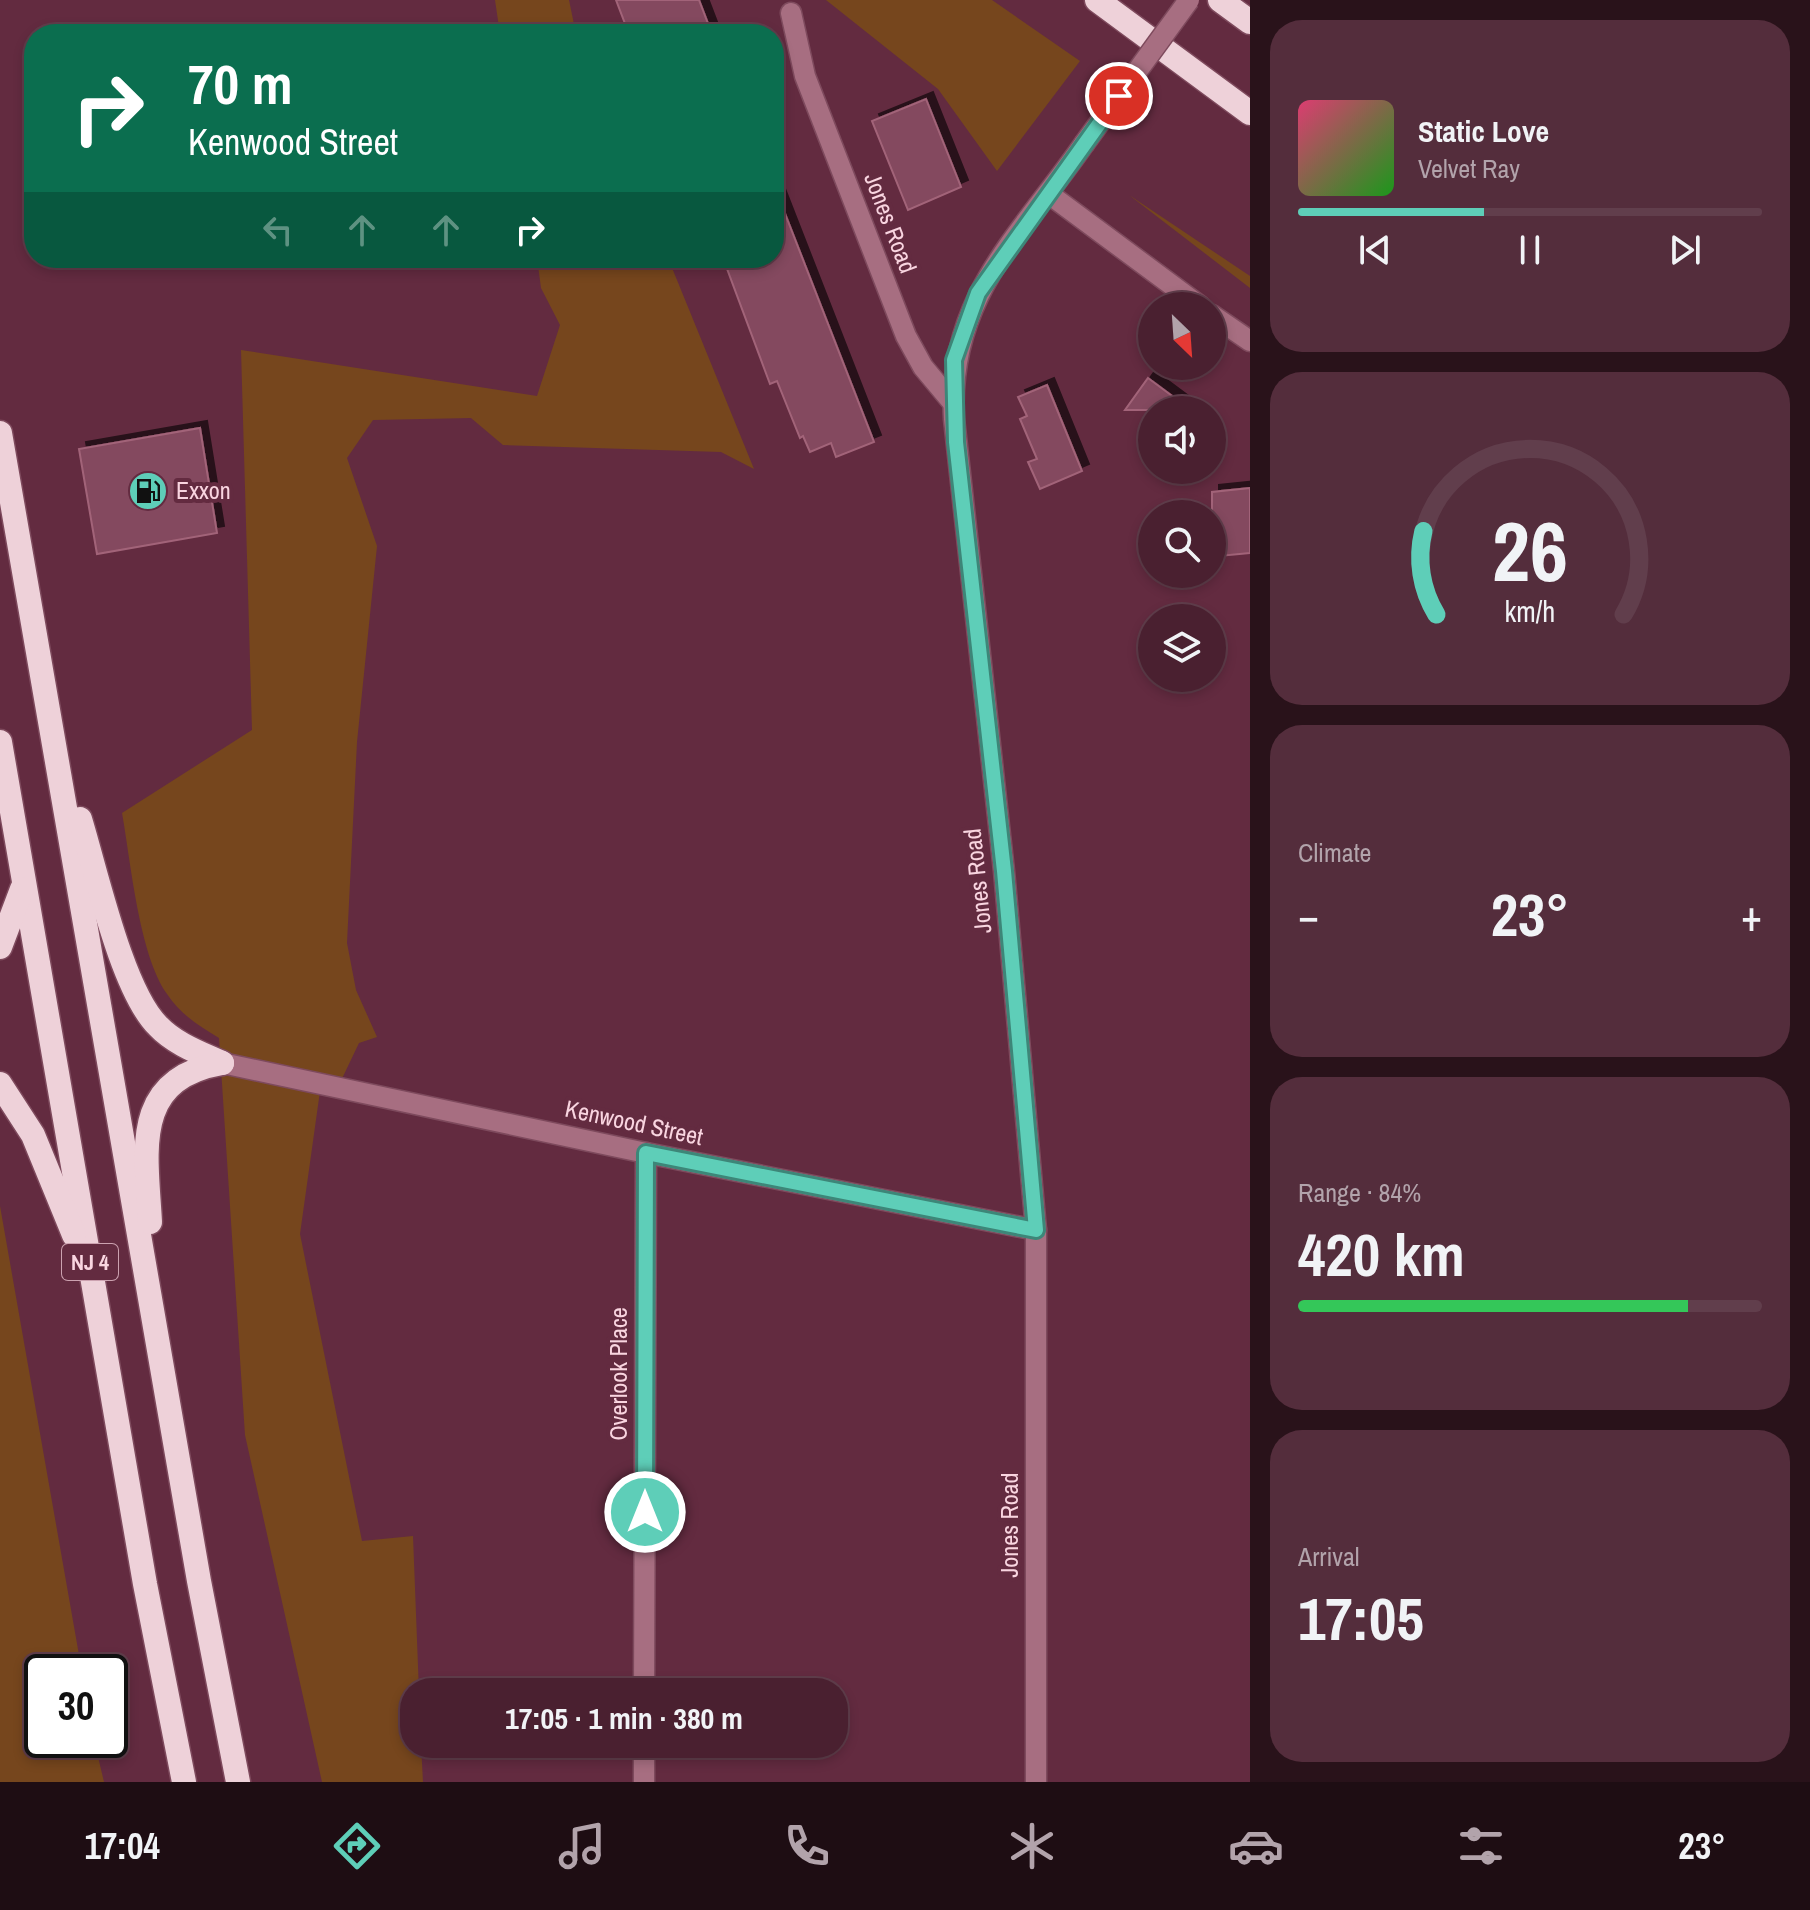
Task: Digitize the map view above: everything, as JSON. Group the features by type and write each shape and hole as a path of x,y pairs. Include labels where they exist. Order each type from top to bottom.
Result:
{"highway":[{"path":"1097,0 1250,113"},
{"path":"1220,0 1250,22"},
{"name":"NJ 4","path":"0,433 156,1338 238,1782"},
{"path":"51,726 127,971 141,1004 161,1030 189,1049 222,1063"},
{"name":"NJ 4","path":"0,742 184,1782"},
{"path":"0,947 13,919 24,878"},
{"path":"156,1338 147,1171 148,1128 158,1098 167,1087 194,1070 222,1063"},
{"path":"0,1084 33,1135 60,1195 103,1336"}],"street":[{"path":"953,403 954,360 970,310 1002,256 1189,0"},
{"name":"Jones Road","path":"791,13 805,76 906,336 923,367 953,403 1004,871 1036,1230 1036,1782"},
{"path":"1049,194 1181,292"},
{"path":"1226,325 1250,341"},
{"name":"Kenwood Street","path":"222,1063 646,1153 1036,1230"},
{"name":"Overlook Place","path":"644,1678 646,1153"},
{"path":"644,1758 644,1782"}],"shaded area":[{"path":"495,0 569,0 574,24 499,24"},
{"path":"826,0 992,0 1080,61 997,171 938,89"},
{"path":"1129,195 1250,276 1250,288"},
{"path":"538,268 672,268 754,469 721,452 503,445 471,418 373,420 347,458 377,546 357,742 347,943 356,990 377,1037 359,1043 338,1087 321,1084 300,1234 362,1541 413,1536 418,1678 400,1678 400,1758 422,1758 423,1782 322,1782 245,1435 219,1038 178,1008 157,977 137,907 122,813 252,730 241,350 537,396 560,325 541,288"},
{"path":"0,1206 79,1654 24,1654 24,1758 98,1758 104,1782 0,1782"}],"building":[{"path":"616,0 699,0 708,24 625,24"},
{"path":"926,99 961,187 908,210 872,121"},
{"path":"784,211 874,442 836,457 831,443 810,452 803,436 800,438 777,381 770,384 727,268 784,268"},
{"path":"1147,380 1172,396 1138,396 1138,410 1125,410"},
{"path":"1047,385 1082,471 1040,489 1028,462 1037,459 1020,419 1027,416 1018,397"},
{"name":"Exxon","path":"200,428 217,533 97,554 79,449"},
{"path":"1250,488 1250,553 1226,555 1226,500 1212,500 1212,492"}],"place":[{"name":"Exxon","path":"148,491"}],"route":[{"path":"645,1512 646,1153 1036,1230 1004,871 956,442 954,360 978,293 1119,96"}]}
